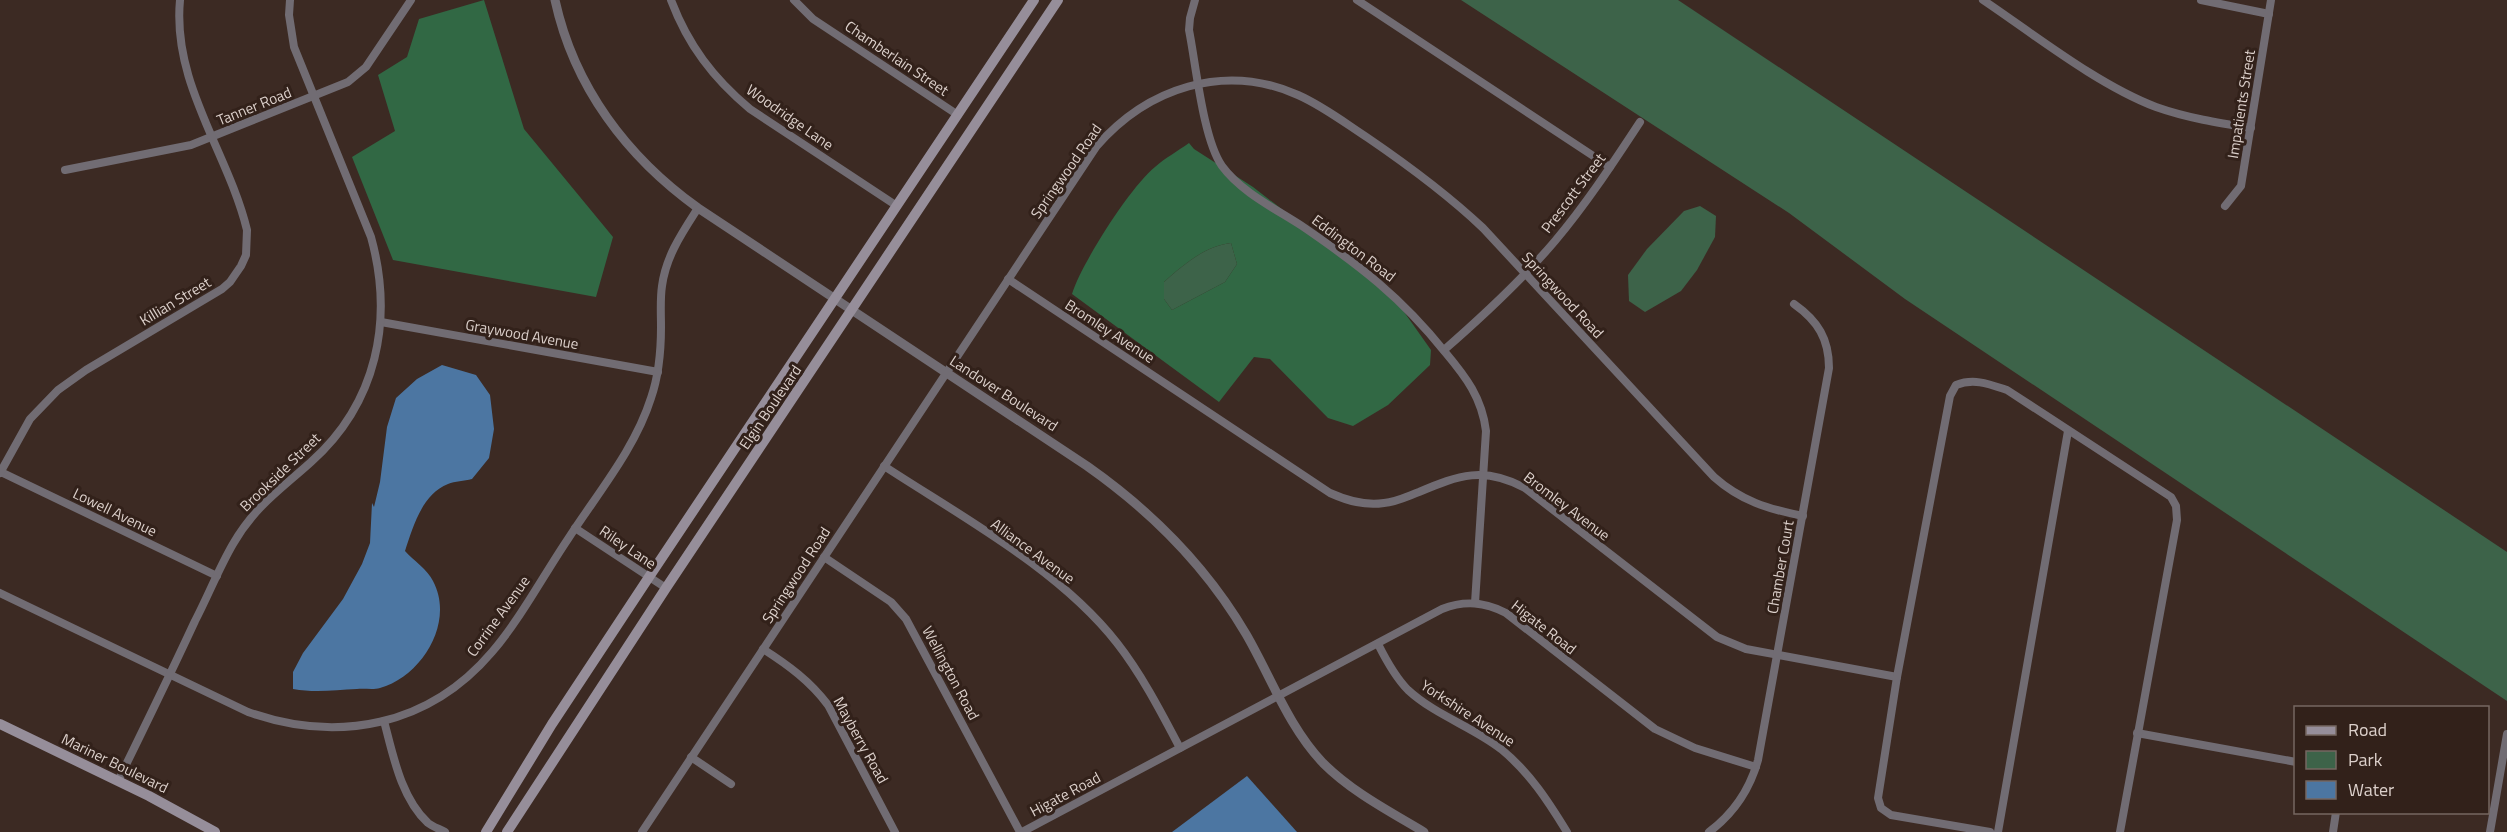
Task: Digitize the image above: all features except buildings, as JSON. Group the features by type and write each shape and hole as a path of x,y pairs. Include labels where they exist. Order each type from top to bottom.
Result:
{"main road":[{"name":"Elgin Boulevard","path":"486,832 552,724 1034,0"},
{"name":"Elgin Boulevard","path":"507,832 666,588 853,311 1058,0"},
{"name":"Mariner Boulevard","path":"0,724 118,781 215,832"}],"street":[{"name":"Killian Street","path":"0,472 30,419 58,390 86,370 222,289 236,275 246,255 247,230 184,62 179,24 180,0"},
{"name":"Brookside Street","path":"118,781 233,545 260,506 327,447 352,413 376,354 381,322 380,280 370,237 294,47 289,15 290,0"},
{"name":"Tanner Road","path":"65,170 171,150 212,138 348,82 366,67 411,0"},
{"name":"Landover Boulevard","path":"555,0 576,63 602,112 635,155 676,193 1096,472 1163,527 1208,577 1228,606 1308,745 1339,778 1424,832"},
{"name":"Woodridge Lane","path":"671,0 700,58 732,93 750,109 897,206"},
{"name":"Chamberlain Street","path":"794,0 813,19 958,115"},
{"name":"Eddington Road","path":"1194,0 1190,30 1210,140 1221,165 1229,176 1375,278 1420,321 1474,389 1481,403 1486,431 1475,603"},
{"path":"1357,0 1610,167"},
{"path":"1983,0 2113,86 2141,100 2184,116 2251,128"},
{"path":"2201,0 2269,14"},
{"name":"Impatients Street","path":"2225,206 2241,186 2271,0"},
{"name":"Springwood Road","path":"642,832 1096,147 1109,131 1126,117 1159,97 1199,84 1233,81 1255,82 1276,87 1315,104 1430,181 1483,228 1726,488 1757,506 1803,516"},
{"name":"Prescott Street","path":"1444,350 1526,274 1579,211 1640,122"},
{"name":"Corrine Avenue","path":"0,593 248,712 289,724 334,728 384,721 423,706 442,695 478,667 505,633 634,439 652,397 658,372 661,346 661,295 665,270 680,236 698,208"},
{"name":"Bromley Avenue","path":"1008,279 1320,486 1344,499 1359,503 1386,503 1400,500 1457,477 1483,474 1500,477 1525,488 1717,638 1746,649 1897,677"},
{"name":"Chamber Court","path":"1709,832 1730,814 1740,801 1756,768 1829,368 1829,354 1822,332 1816,322 1794,304"},
{"name":"Graywood Avenue","path":"381,322 658,372"},
{"path":"1990,832 1891,815 1881,808 1878,798 1897,677 1950,396 1956,385 1968,380 2007,390 2171,496 2176,506 2176,520 2120,832"},
{"path":"1998,832 2068,431"},
{"name":"Alliance Avenue","path":"884,466 1028,561 1077,599 1132,663 1180,748"},
{"name":"Lowell Avenue","path":"0,472 217,576"},
{"name":"Riley Lane","path":"575,528 666,588"},
{"name":"Wellington Road","path":"824,557 891,602 906,619 1021,832"},
{"name":"Higate Road","path":"1021,832 1442,609 1463,603 1486,605 1506,613 1656,729 1695,748 1756,768"},
{"name":"Yorkshire Avenue","path":"1378,644 1390,668 1408,690 1483,737 1516,762 1543,793 1567,832"},
{"name":"Mayberry Road","path":"763,649 792,668 818,692 828,705 896,832"},
{"path":"384,721 399,774 408,794 429,824 445,832"},
{"path":"2137,734 2294,762"},
{"path":"2490,832 2507,734"},
{"path":"691,757 731,784"},
{"path":"2333,832 2336,814"}],"green space":[{"path":"484,0 524,129 613,237 596,297 393,260 352,157 395,131 378,75 407,57 419,19"},
{"path":"1461,0 1678,0 2507,552 2507,701 1905,299 1789,213"},
{"path":"1189,143 1194,149 1253,187 1349,261 1402,309 1431,350 1430,365 1388,405 1353,426 1328,418 1270,359 1254,357 1219,402 1072,294 1085,264 1133,191 1155,167","holes":["1231,243 1237,264 1225,282 1172,310 1164,299 1164,282 1203,252"]},
{"path":"1700,206 1716,216 1715,237 1697,270 1681,291 1645,312 1629,301 1628,275 1647,249 1684,211"},
{"path":"1231,243 1237,264 1225,282 1172,310 1164,299 1164,282 1203,252"}],"water":[{"path":"442,365 476,375 490,395 494,429 489,458 472,479 448,484 431,495 420,512 405,551 433,581 439,597 440,613 437,630 421,660 395,682 374,689 317,691 293,689 293,672 303,653 343,599 362,564 370,543 372,503 374,507 380,482 387,427 396,398 417,379"},
{"path":"1247,776 1297,832 1172,832"}]}
